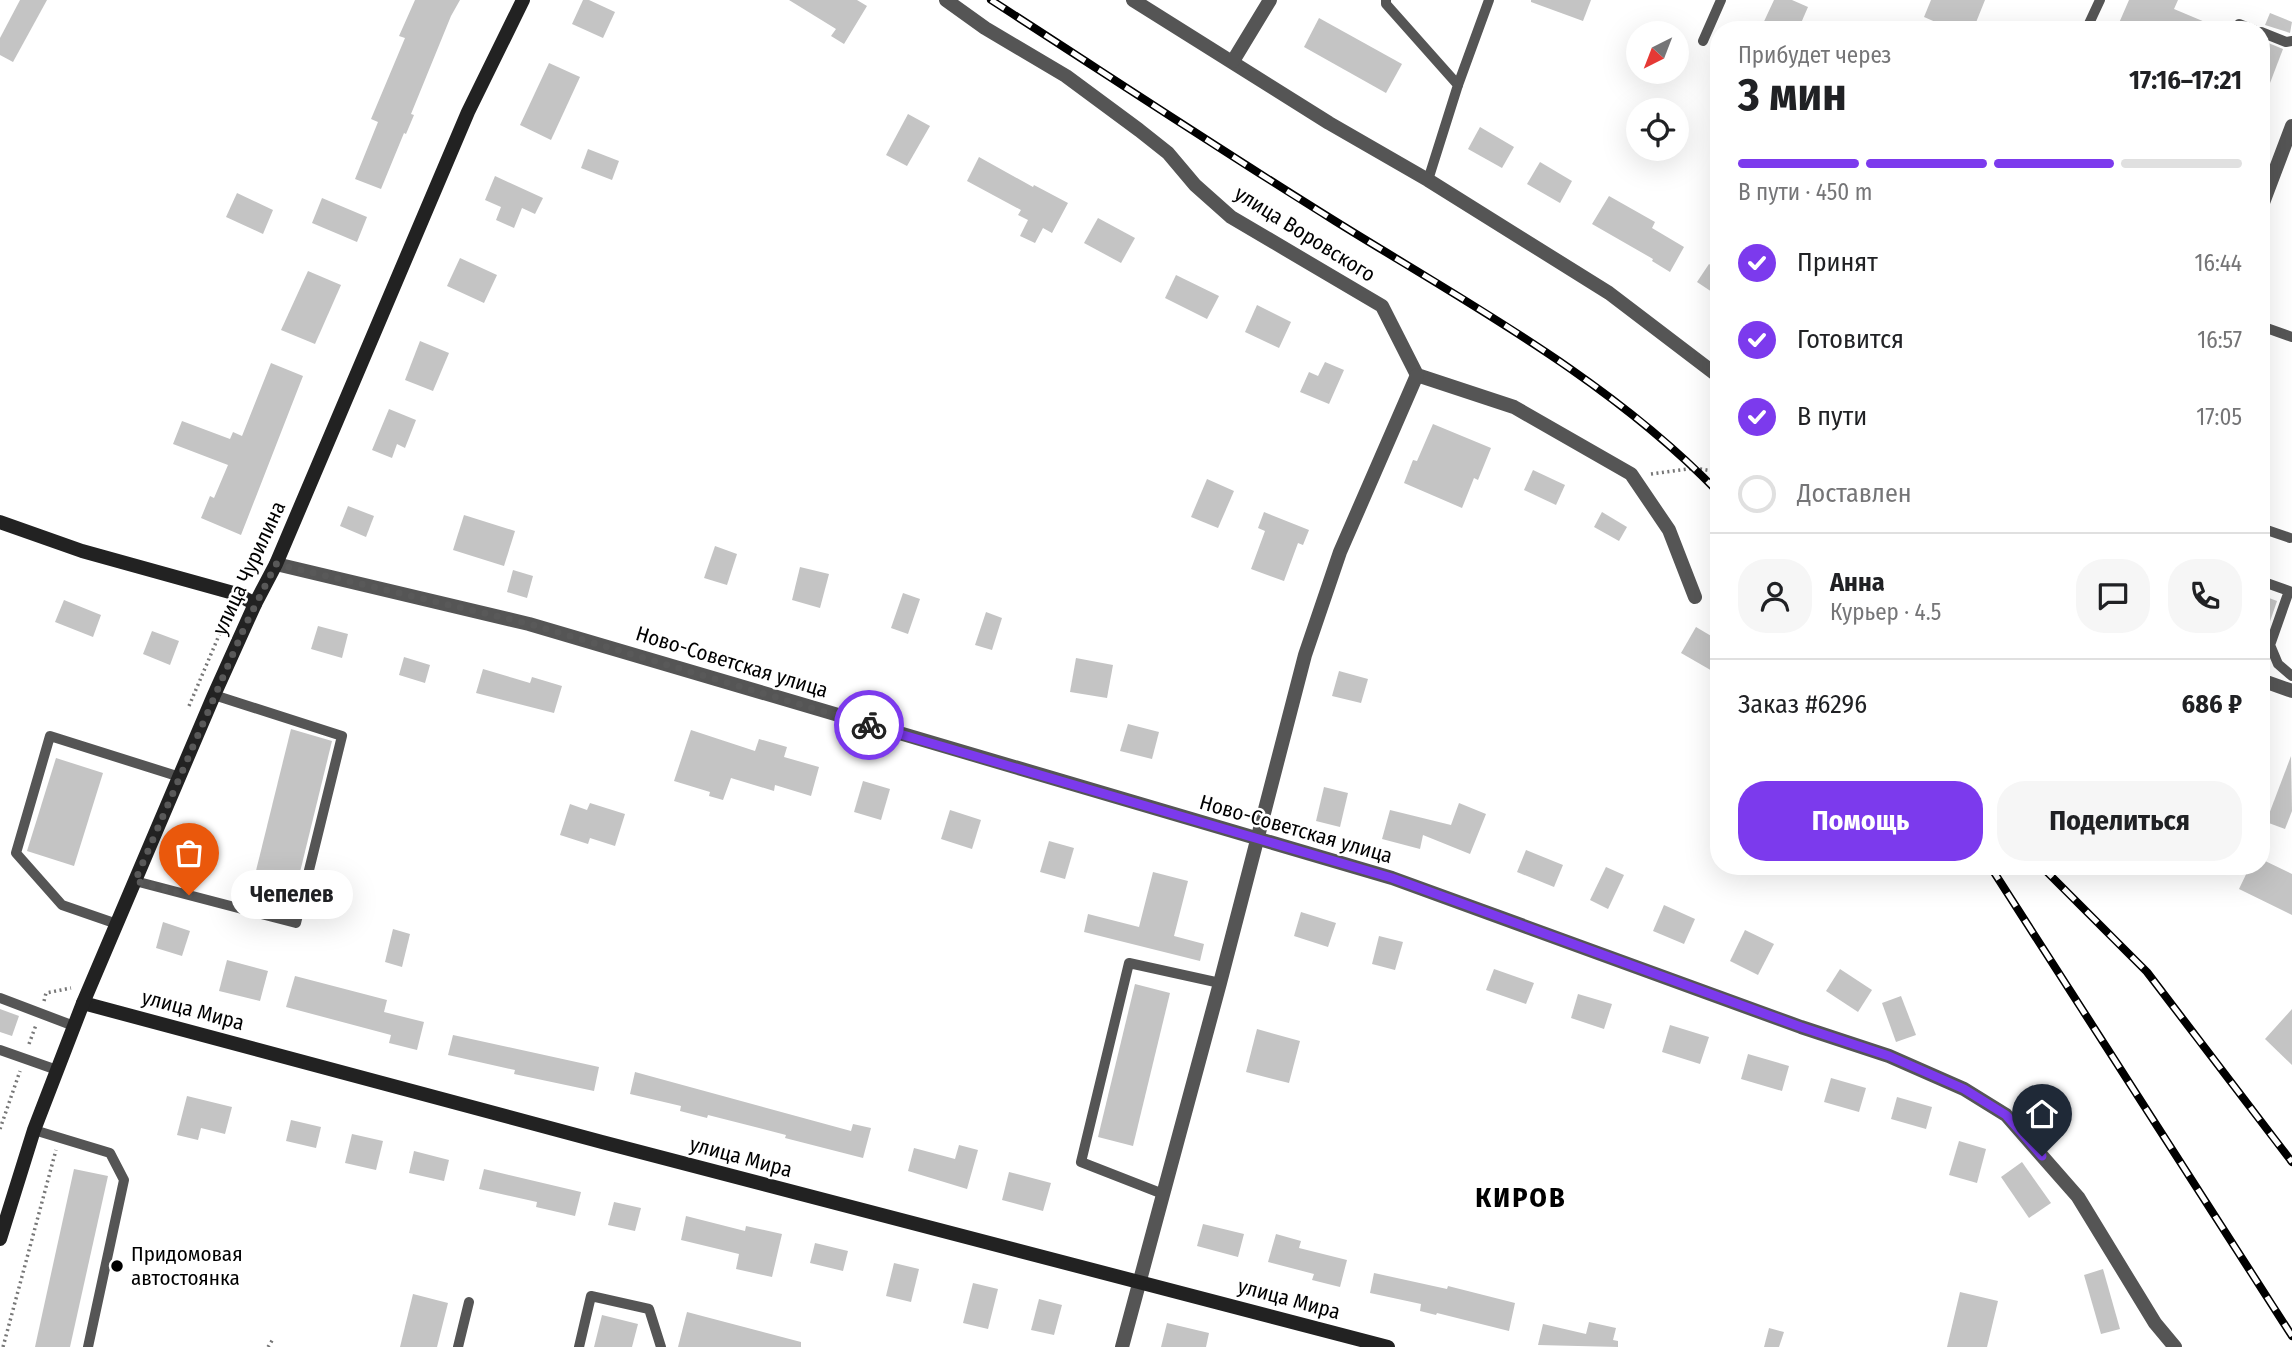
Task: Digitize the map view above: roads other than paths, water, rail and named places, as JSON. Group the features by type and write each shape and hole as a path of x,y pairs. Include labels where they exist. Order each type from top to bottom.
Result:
{"street":[{"name":"улица Чурилина","path":"0,1239 34,1130 83,1003 255,604 276,564 468,112 523,0"},
{"name":"улица Воровского","path":"946,0 985,28 1066,76 1139,130 1168,153 1195,185 1231,217 1382,306 1417,375"},
{"path":"1133,0 1609,293 1710,370"},
{"path":"1233,61 1270,0"},
{"path":"2270,184 2292,126"},
{"path":"1122,1347 1305,654 1340,552 1417,375 1514,407 1631,474 1669,530 1695,597"},
{"path":"0,522 82,551 237,593 255,604"},
{"name":"Ново-Советская улица","path":"276,564 530,624 1392,878 1801,1027 1889,1056 1964,1089 2006,1115 2078,1197 2155,1324 2175,1347"},
{"path":"2270,683 2292,691"},
{"name":"улица Мира","path":"83,1003 602,1142 1388,1347"}],"lane":[{"path":"1387,0 1386,4 1458,85"},
{"path":"1429,180 1458,85 1489,0"},
{"path":"1712,21 1721,0"},
{"path":"2091,21 2100,0"},
{"path":"1703,41 1710,25"},
{"path":"2270,36 2286,42 2292,41"},
{"path":"2270,329 2292,337"},
{"path":"2270,531 2290,538"},
{"path":"2270,584 2289,591 2270,645 2278,664 2292,676"},
{"path":"135,881 296,923 342,736 215,695"},
{"path":"117,924 62,905 16,853 50,736 180,777"},
{"path":"1163,1194 1081,1162 1129,962 1220,983"},
{"path":"0,998 74,1026"},
{"path":"0,1050 57,1070"},
{"path":"34,1130 110,1153 124,1180 88,1347"},
{"path":"579,1347 591,1296 649,1309 661,1347"},
{"path":"458,1347 469,1303"}],"railway":[{"path":"991,0 1292,194 1535,345 1631,414 1676,451 1710,484"},
{"path":"1996,875 2292,1336"},
{"path":"2050,875 2147,972 2292,1162"}],"place":[{"name":"Чепелев","path":"189,895"},
{"name":"Придомовая автостоянка","path":"117,1266"}],"district":[{"name":"КИРОВ","path":"1521,1197"}]}
